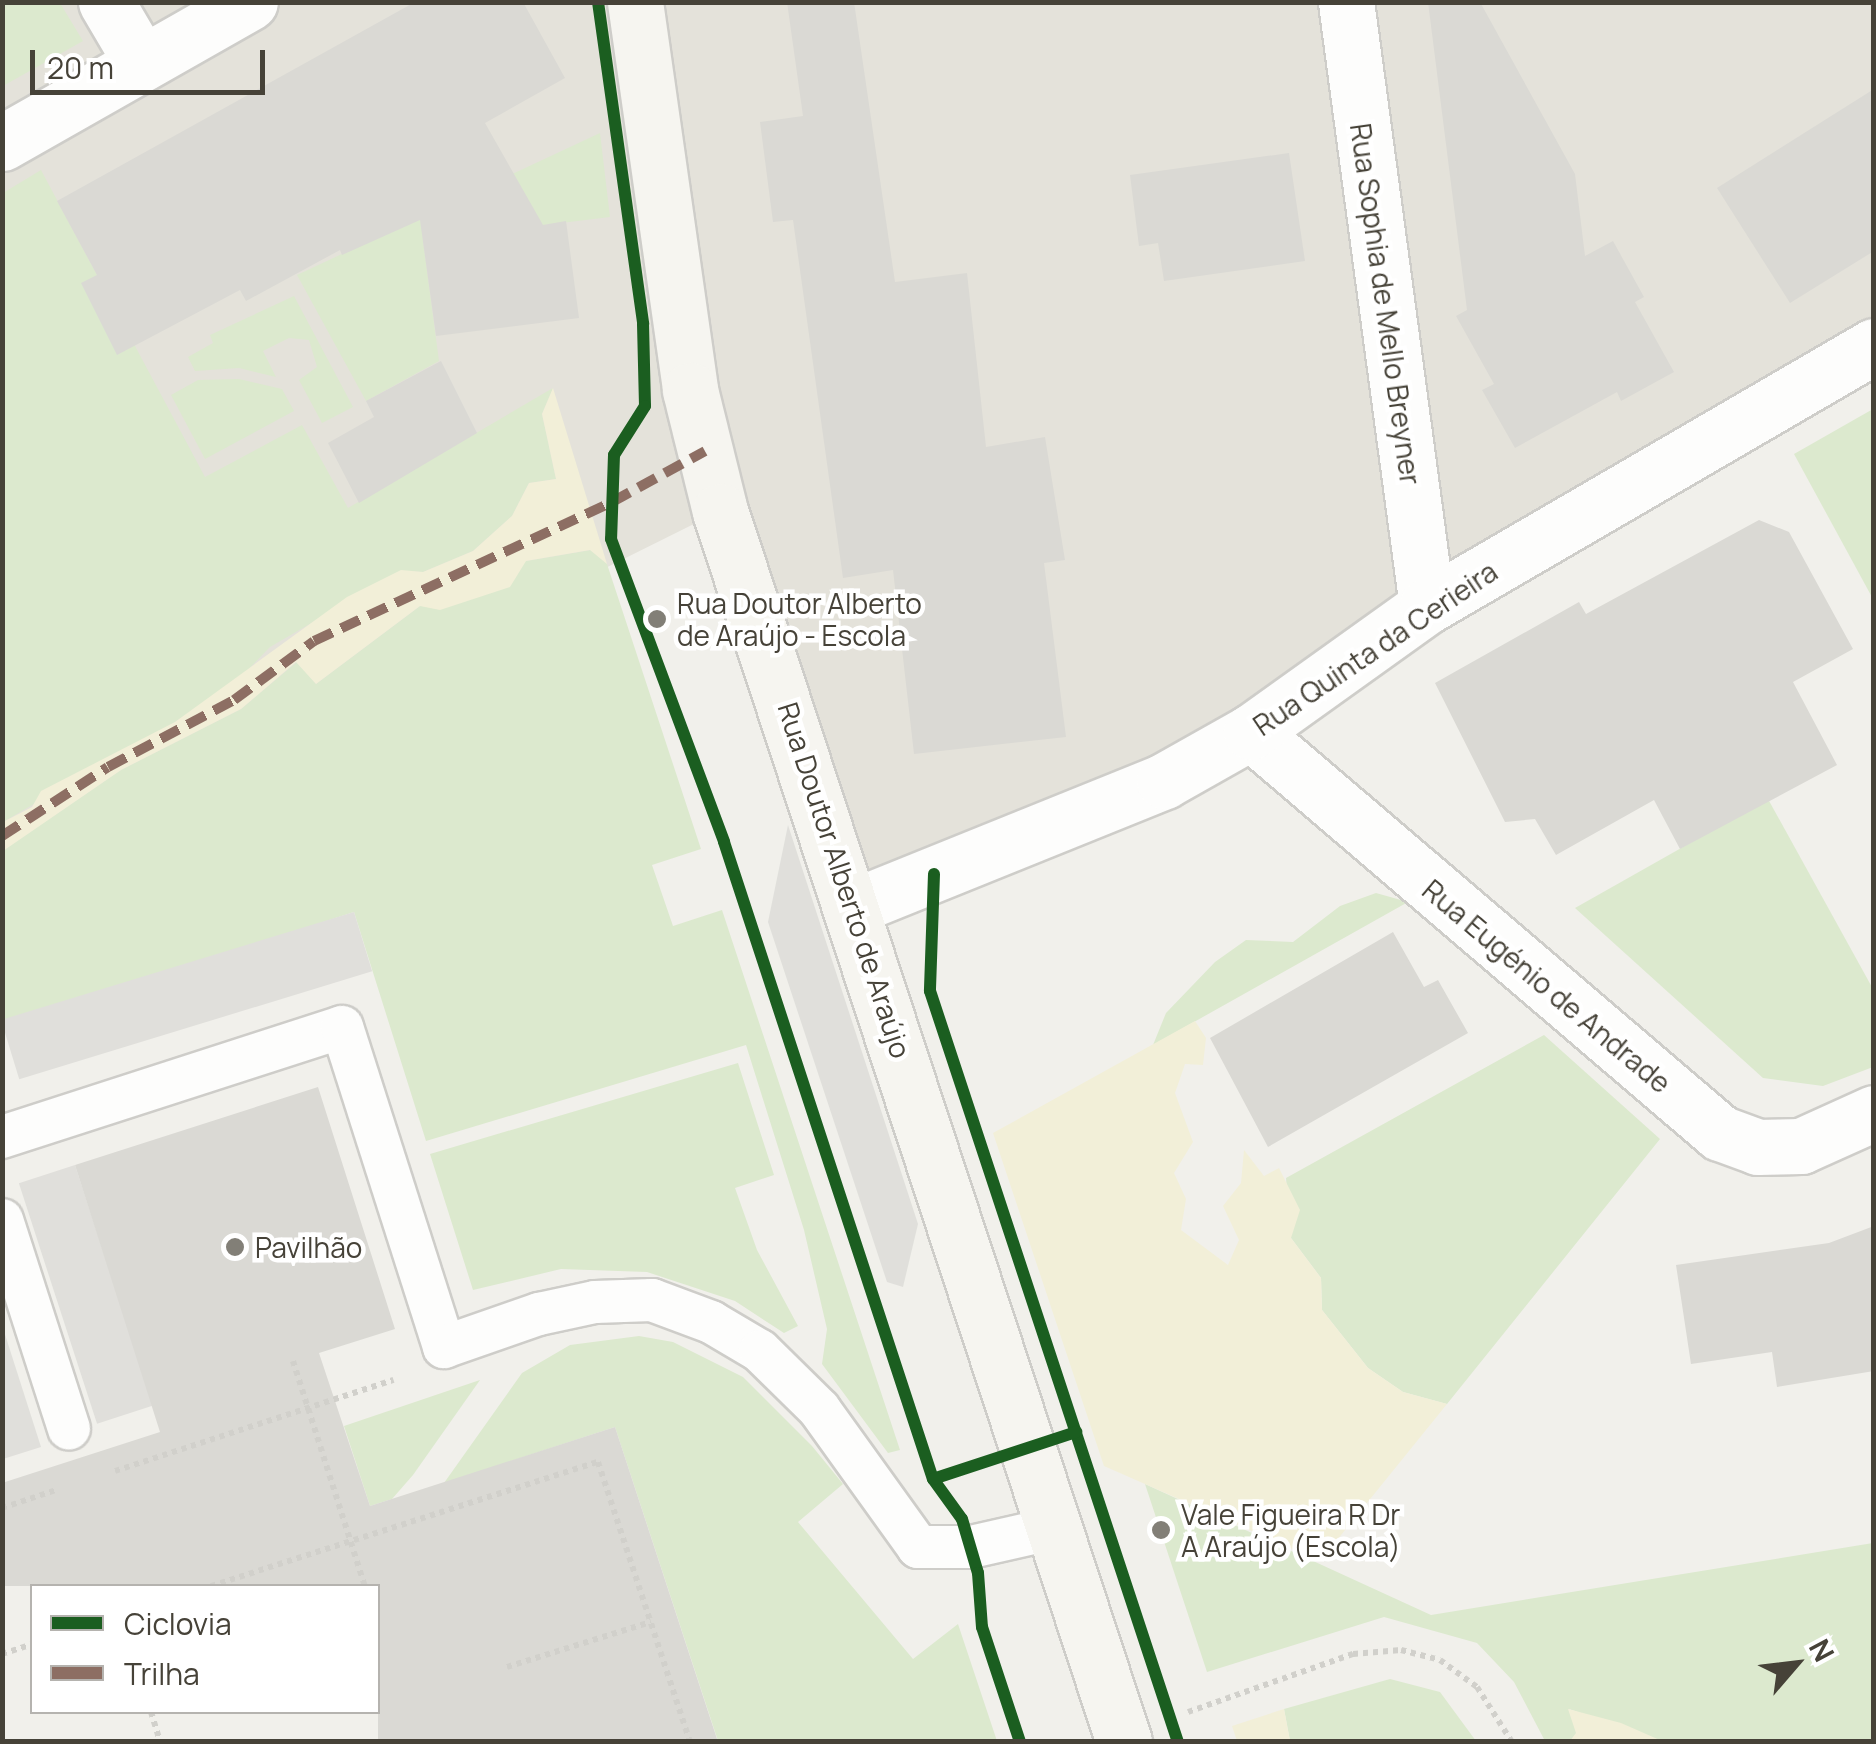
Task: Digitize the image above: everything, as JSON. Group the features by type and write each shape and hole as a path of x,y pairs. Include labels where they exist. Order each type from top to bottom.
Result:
{"main road":[{"name":"Rua Doutor Alberto de Araújo","path":"636,2 670,259 704,451 1123,1739"}],"street":[{"path":"106,2 142,64"},
{"path":"2,143 250,2"},
{"name":"Rua Sophia de Mello Breyner","path":"1346,2 1427,606"},
{"name":"Rua Quinta da Cerieira","path":"855,906 1164,781 1251,732 1427,606 1874,346"},
{"name":"Rua Eugénio de Andrade","path":"1251,732 1720,1134 1758,1147 1801,1146 1874,1113"}],"lane":[{"path":"2,1136 342,1027 444,1347 576,1306 652,1300 711,1322 760,1352 819,1409 918,1548 970,1547 1055,1528"},
{"path":"2,1220 69,1429"}],"path":[{"path":"110,1473 409,1374 444,1347"},
{"path":"292,1361 364,1584"},
{"path":"217,1584 598,1462 690,1742"},
{"path":"2,1508 74,1484"},
{"path":"507,1667 651,1622"},
{"path":"2,1654 30,1645"},
{"path":"1123,1739 1353,1654 1401,1650 1440,1660 1477,1687 1512,1742"},
{"path":"151,1714 160,1742"}],"shaded area":[{"path":"3,3 1873,3 1873,346 1342,666 855,906 720,511 3,868"},
{"path":"788,825 918,1224 903,1287 887,1282 768,922"},
{"path":"354,912 372,971 19,1079 2,1020"},
{"path":"75,1165 153,1406 97,1424 19,1183"},
{"path":"2,1325 41,1447 3,1459 2,1459"}],"green space":[{"path":"3,2 60,3 83,41 3,86"},
{"path":"600,133 610,217 423,240 439,361 366,401 297,275"},
{"path":"41,170 205,477 302,425 348,508 553,388 542,414 556,479 529,483 512,516 473,551 423,572 401,571 270,647 235,683 175,722 3,822 3,193"},
{"path":"294,296 353,407 322,423 299,380 317,367 309,340 289,338 263,351 276,377 239,368 195,371 188,357 213,343 210,335"},
{"path":"239,379 282,389 294,411 205,459 171,395 198,380"},
{"path":"1873,409 1873,599 1794,454"},
{"path":"591,550 607,564 701,849 652,865 673,926 722,910 900,1450 888,1453 822,1364 827,1329 804,1230 746,1045 426,1141 354,912 3,1026 2,851 121,770 241,709 297,662 316,684 420,606 526,561"},
{"path":"1768,799 1873,989 1873,1067 1823,1086 1763,1078 1575,908"},
{"path":"1376,893 1408,902 1153,1045 1166,1013 1215,962 1246,940 1293,942 1340,906"},
{"path":"1544,1035 1660,1139 1447,1404 1403,1392 1368,1368 1322,1310 1321,1278 1291,1238 1286,1178"},
{"path":"738,1063 774,1175 735,1188 757,1250 798,1326 784,1333 735,1301 647,1272 561,1269 473,1290 430,1154"},
{"path":"639,1336 673,1342 743,1377 812,1446 843,1484 798,1522 913,1659 958,1624 997,1741 718,1741 615,1427 444,1483 522,1373 570,1345"},
{"path":"480,1380 413,1475 392,1499 370,1506 344,1426"},
{"path":"1145,1484 1431,1615 1873,1543 1873,1741 1662,1741 1569,1709 1577,1733 1570,1741 1545,1741 1514,1682 1477,1643 1384,1617 1207,1672"},
{"path":"1390,1679 1440,1692 1476,1741 1290,1741 1284,1709"}],"sand":[{"path":"553,388 607,564 590,550 526,561 510,587 440,610 420,606 316,684 296,662 241,709 121,770 3,851 3,822 32,807 41,791 175,722 347,597 401,570 423,572 473,551 512,516 529,483 556,479 542,414"},
{"path":"1195,1021 1206,1038 1203,1065 1185,1064 1175,1093 1193,1142 1174,1173 1186,1199 1181,1230 1228,1265 1239,1240 1223,1206 1241,1183 1244,1150 1264,1176 1279,1168 1300,1210 1291,1238 1321,1278 1322,1310 1368,1368 1403,1392 1447,1404 1320,1561 1104,1466 993,1133"},
{"path":"1284,1709 1290,1741 1237,1741 1232,1726"},
{"path":"1568,1709 1621,1723 1662,1741 1570,1741 1576,1733"}],"building":[{"path":"415,2 523,2 565,78 485,123 543,225 566,221 579,318 436,336 420,220 342,255 340,250 246,301 240,290 117,355 81,283 97,275 57,201"},
{"path":"787,2 854,2 895,282 967,273 986,447 1045,437 1065,560 1044,563 1066,737 914,754 893,570 843,578 793,220 773,222 760,122 803,116"},
{"path":"1428,2 1480,2 1575,174 1585,256 1613,241 1644,297 1635,302 1674,372 1621,401 1617,392 1515,448 1482,390 1494,384 1456,316 1467,310"},
{"path":"1874,89 1874,251 1790,303 1717,188"},
{"path":"1289,153 1305,261 1164,281 1158,243 1139,246 1130,175"},
{"path":"441,361 477,433 359,503 328,443 374,417 366,401"},
{"path":"1759,520 1789,532 1853,649 1793,682 1837,765 1680,849 1654,800 1556,855 1535,819 1505,822 1435,683 1579,602 1586,614"},
{"path":"1393,932 1424,987 1438,980 1468,1033 1268,1147 1210,1038"},
{"path":"318,1087 395,1329 319,1353 370,1506 615,1427 718,1742 378,1742 380,1584 2,1586 2,1483 160,1432 75,1165"},
{"path":"1874,1226 1874,1371 1777,1387 1772,1352 1691,1364 1676,1265 1829,1243"}],"marked path":[{"path":"2,836 108,767 234,700 314,641 612,502 705,451"}],"cycle path":[{"path":"598,2 643,324 645,406 614,455 611,539 724,842 933,1479 962,1519 978,1573 982,1627 1020,1742"},
{"path":"934,874 930,991 1178,1742"},
{"path":"933,1479 1076,1432"}],"place":[{"name":"Rua Doutor Alberto de Araújo - Escola","path":"657,619"},
{"name":"Pavilhão","path":"235,1247"},
{"name":"Vale Figueira R Dr A Araújo (Escola)","path":"1161,1530"}]}
